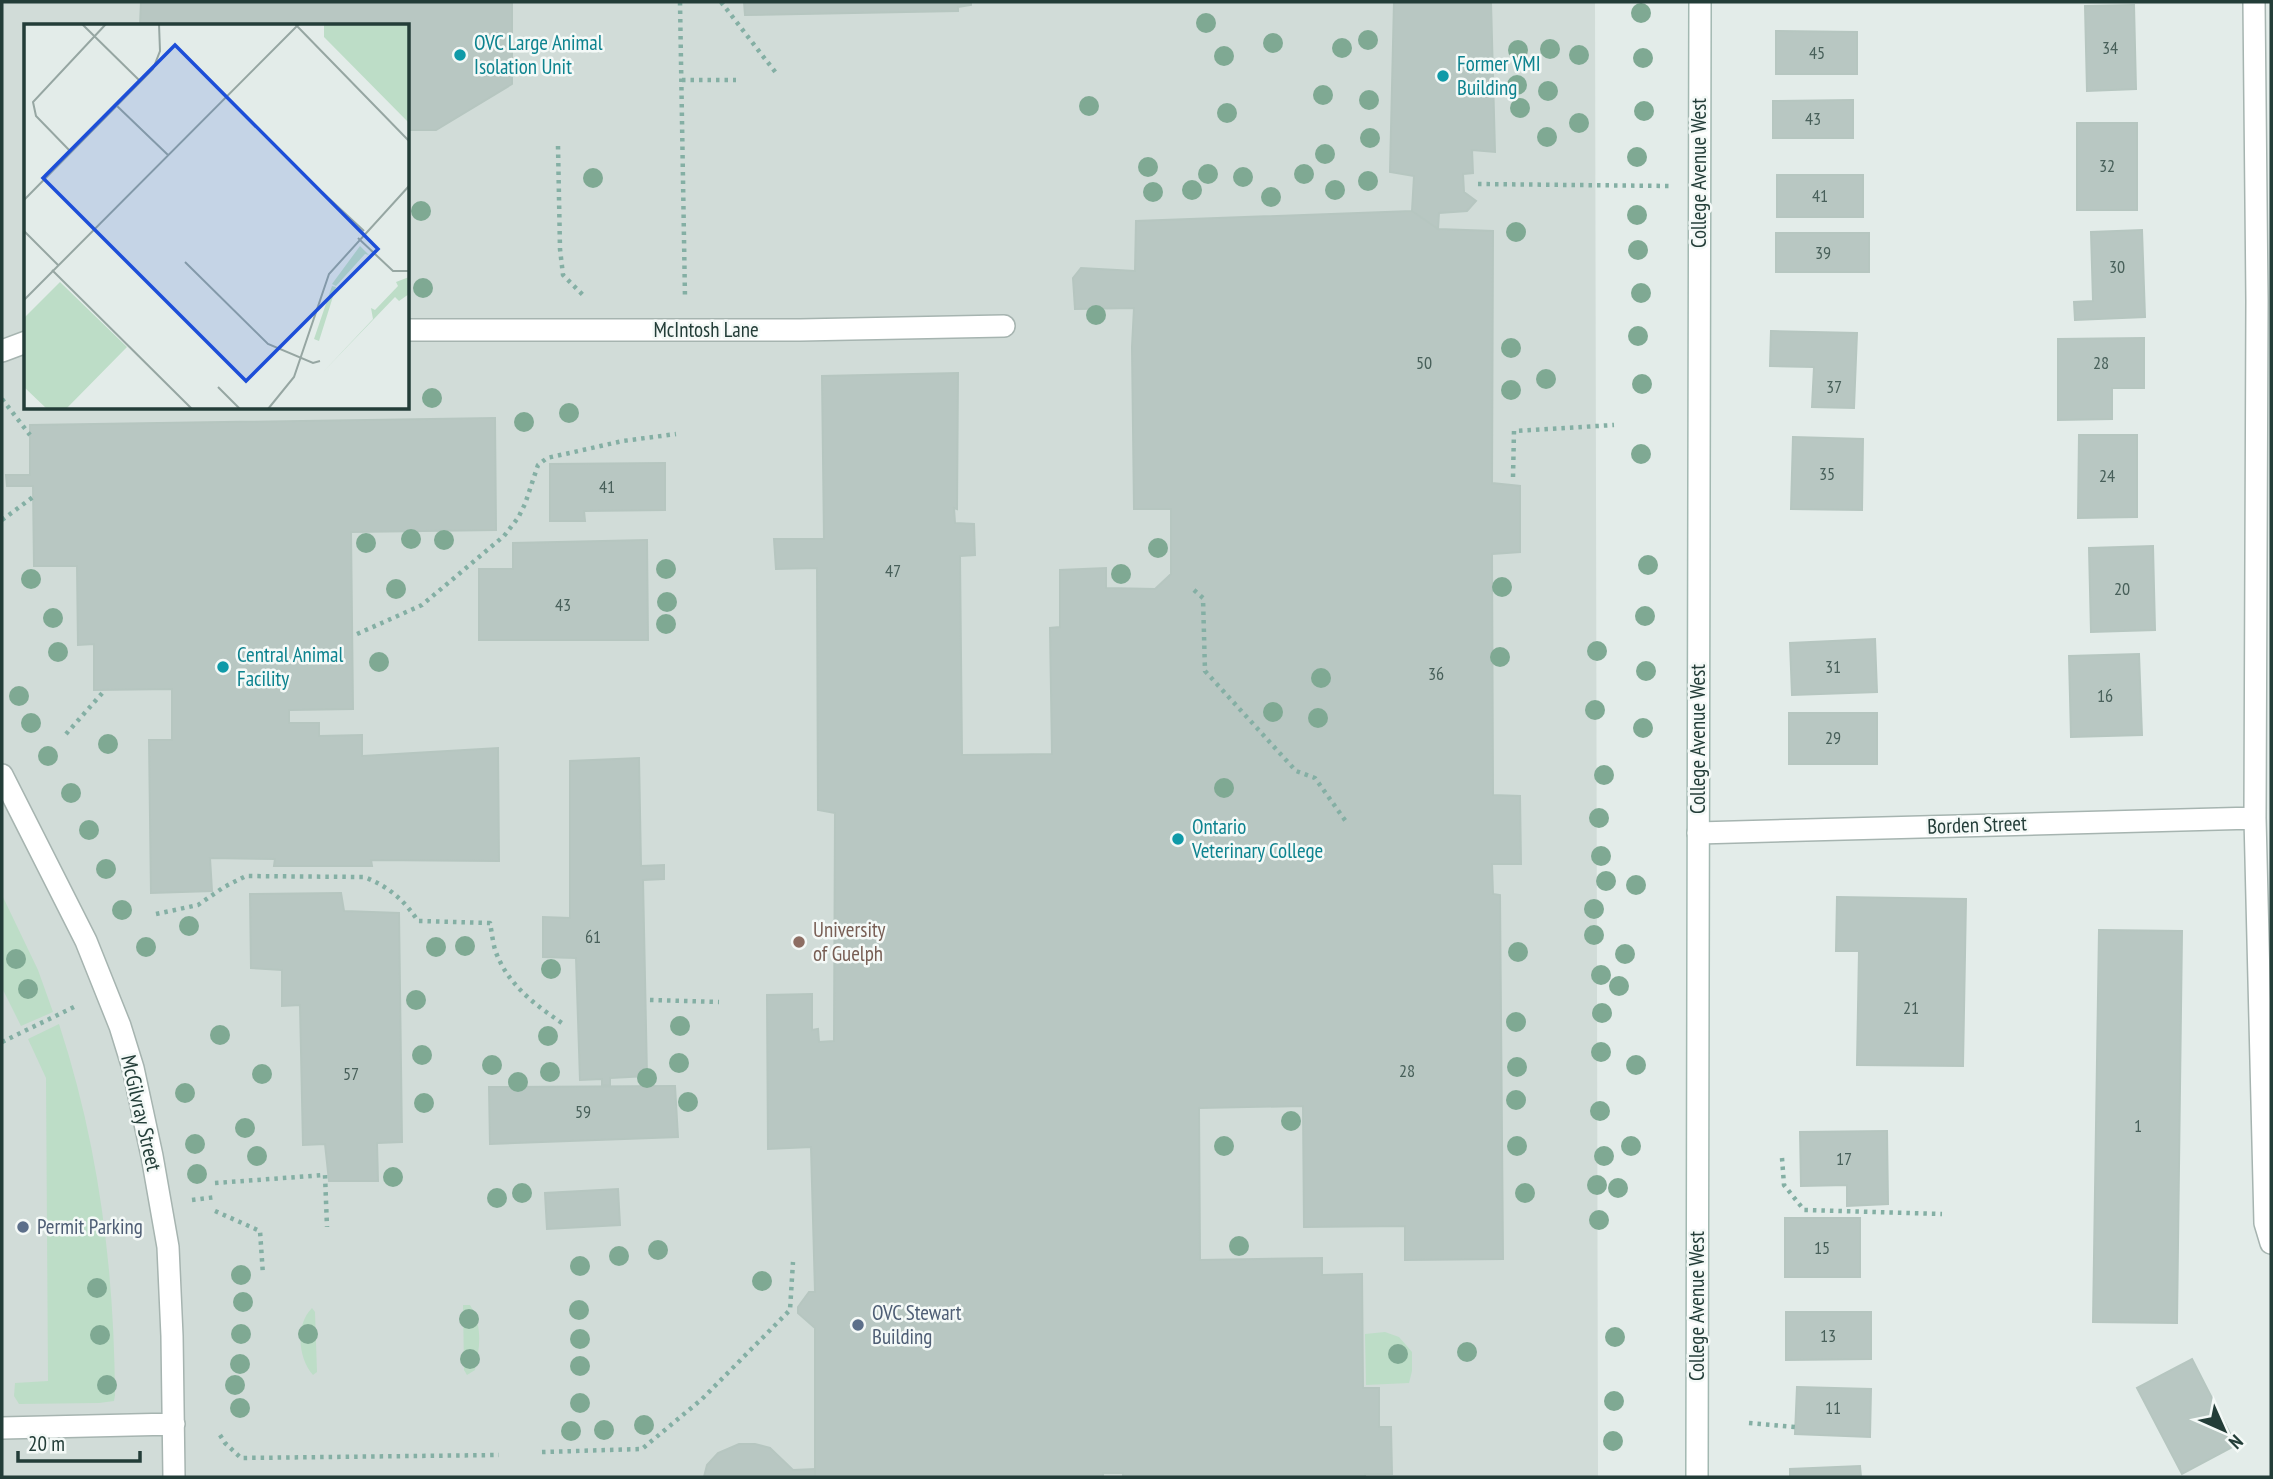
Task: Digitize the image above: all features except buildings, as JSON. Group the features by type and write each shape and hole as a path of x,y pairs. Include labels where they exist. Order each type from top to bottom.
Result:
{"street":[{"name":"College Avenue West","path":"1697,1477 1700,2"},
{"path":"2254,2 2264,302 2255,818 2267,1086 2265,1223 2271,1242"},
{"name":"McIntosh Lane","path":"410,330 687,331 1004,326"},
{"path":"2,351 24,343"},
{"name":"McGilvray Street","path":"2,775 86,941 133,1068 168,1247 174,1477"},
{"name":"Borden Street","path":"1698,832 2255,818"},
{"path":"2,1428 174,1424"}],"path":[{"path":"680,2 687,331"},
{"path":"721,2 776,73"},
{"path":"682,80 736,80"},
{"path":"558,146 563,275 583,295 596,299"},
{"path":"1478,184 1699,187"},
{"path":"2,400 30,435"},
{"path":"1513,477 1514,431 1614,425"},
{"path":"357,634 422,605 504,536 525,504 538,465 547,458 623,441 676,434"},
{"path":"2,520 33,498"},
{"path":"1194,590 1203,598 1205,671 1296,771 1315,778 1347,823"},
{"path":"66,734 105,690"},
{"path":"156,914 198,905 246,876 364,877 407,904 418,921 490,923 497,955 512,981 542,1010 565,1025"},
{"path":"2,1042 106,990"},
{"path":"650,1000 719,1002"},
{"path":"1782,1158 1784,1185 1804,1210 1942,1214"},
{"path":"215,1183 325,1175 327,1227"},
{"path":"215,1211 260,1231 263,1275"},
{"path":"542,1452 642,1450 702,1399 790,1310 793,1262"},
{"path":"1748,1423 1796,1427"},
{"path":"220,1435 241,1458 499,1455"}],"shaded area":[{"name":"University of Guelph","path":"2,2 1595,2 1598,1477 2,1477"}],"green space":[{"path":"2,895 38,970 53,1012 21,1026 2,988"},
{"path":"59,1024 84,1116 102,1208 111,1301 115,1395 114,1401 99,1403 19,1404 14,1396 15,1383 48,1381 46,1078 28,1039"},
{"path":"463,1305 470,1305 474,1313 479,1337 475,1370 467,1375 464,1370"},
{"path":"312,1308 315,1312 317,1372 313,1375 304,1360 300,1342 303,1323"},
{"path":"1385,1332 1399,1337 1412,1352 1409,1383 1366,1385 1365,1334"}],"place":[{"name":"OVC Large Animal Isolation Unit","path":"460,55"},
{"name":"Former VMI Building","path":"1443,76"},
{"name":"Central Animal Facility","path":"223,667"},
{"name":"Ontario Veterinary College","path":"1178,839"},
{"name":"University of Guelph","path":"799,942"},
{"name":"Permit Parking","path":"23,1227"},
{"name":"OVC Stewart Building","path":"858,1325"}]}
